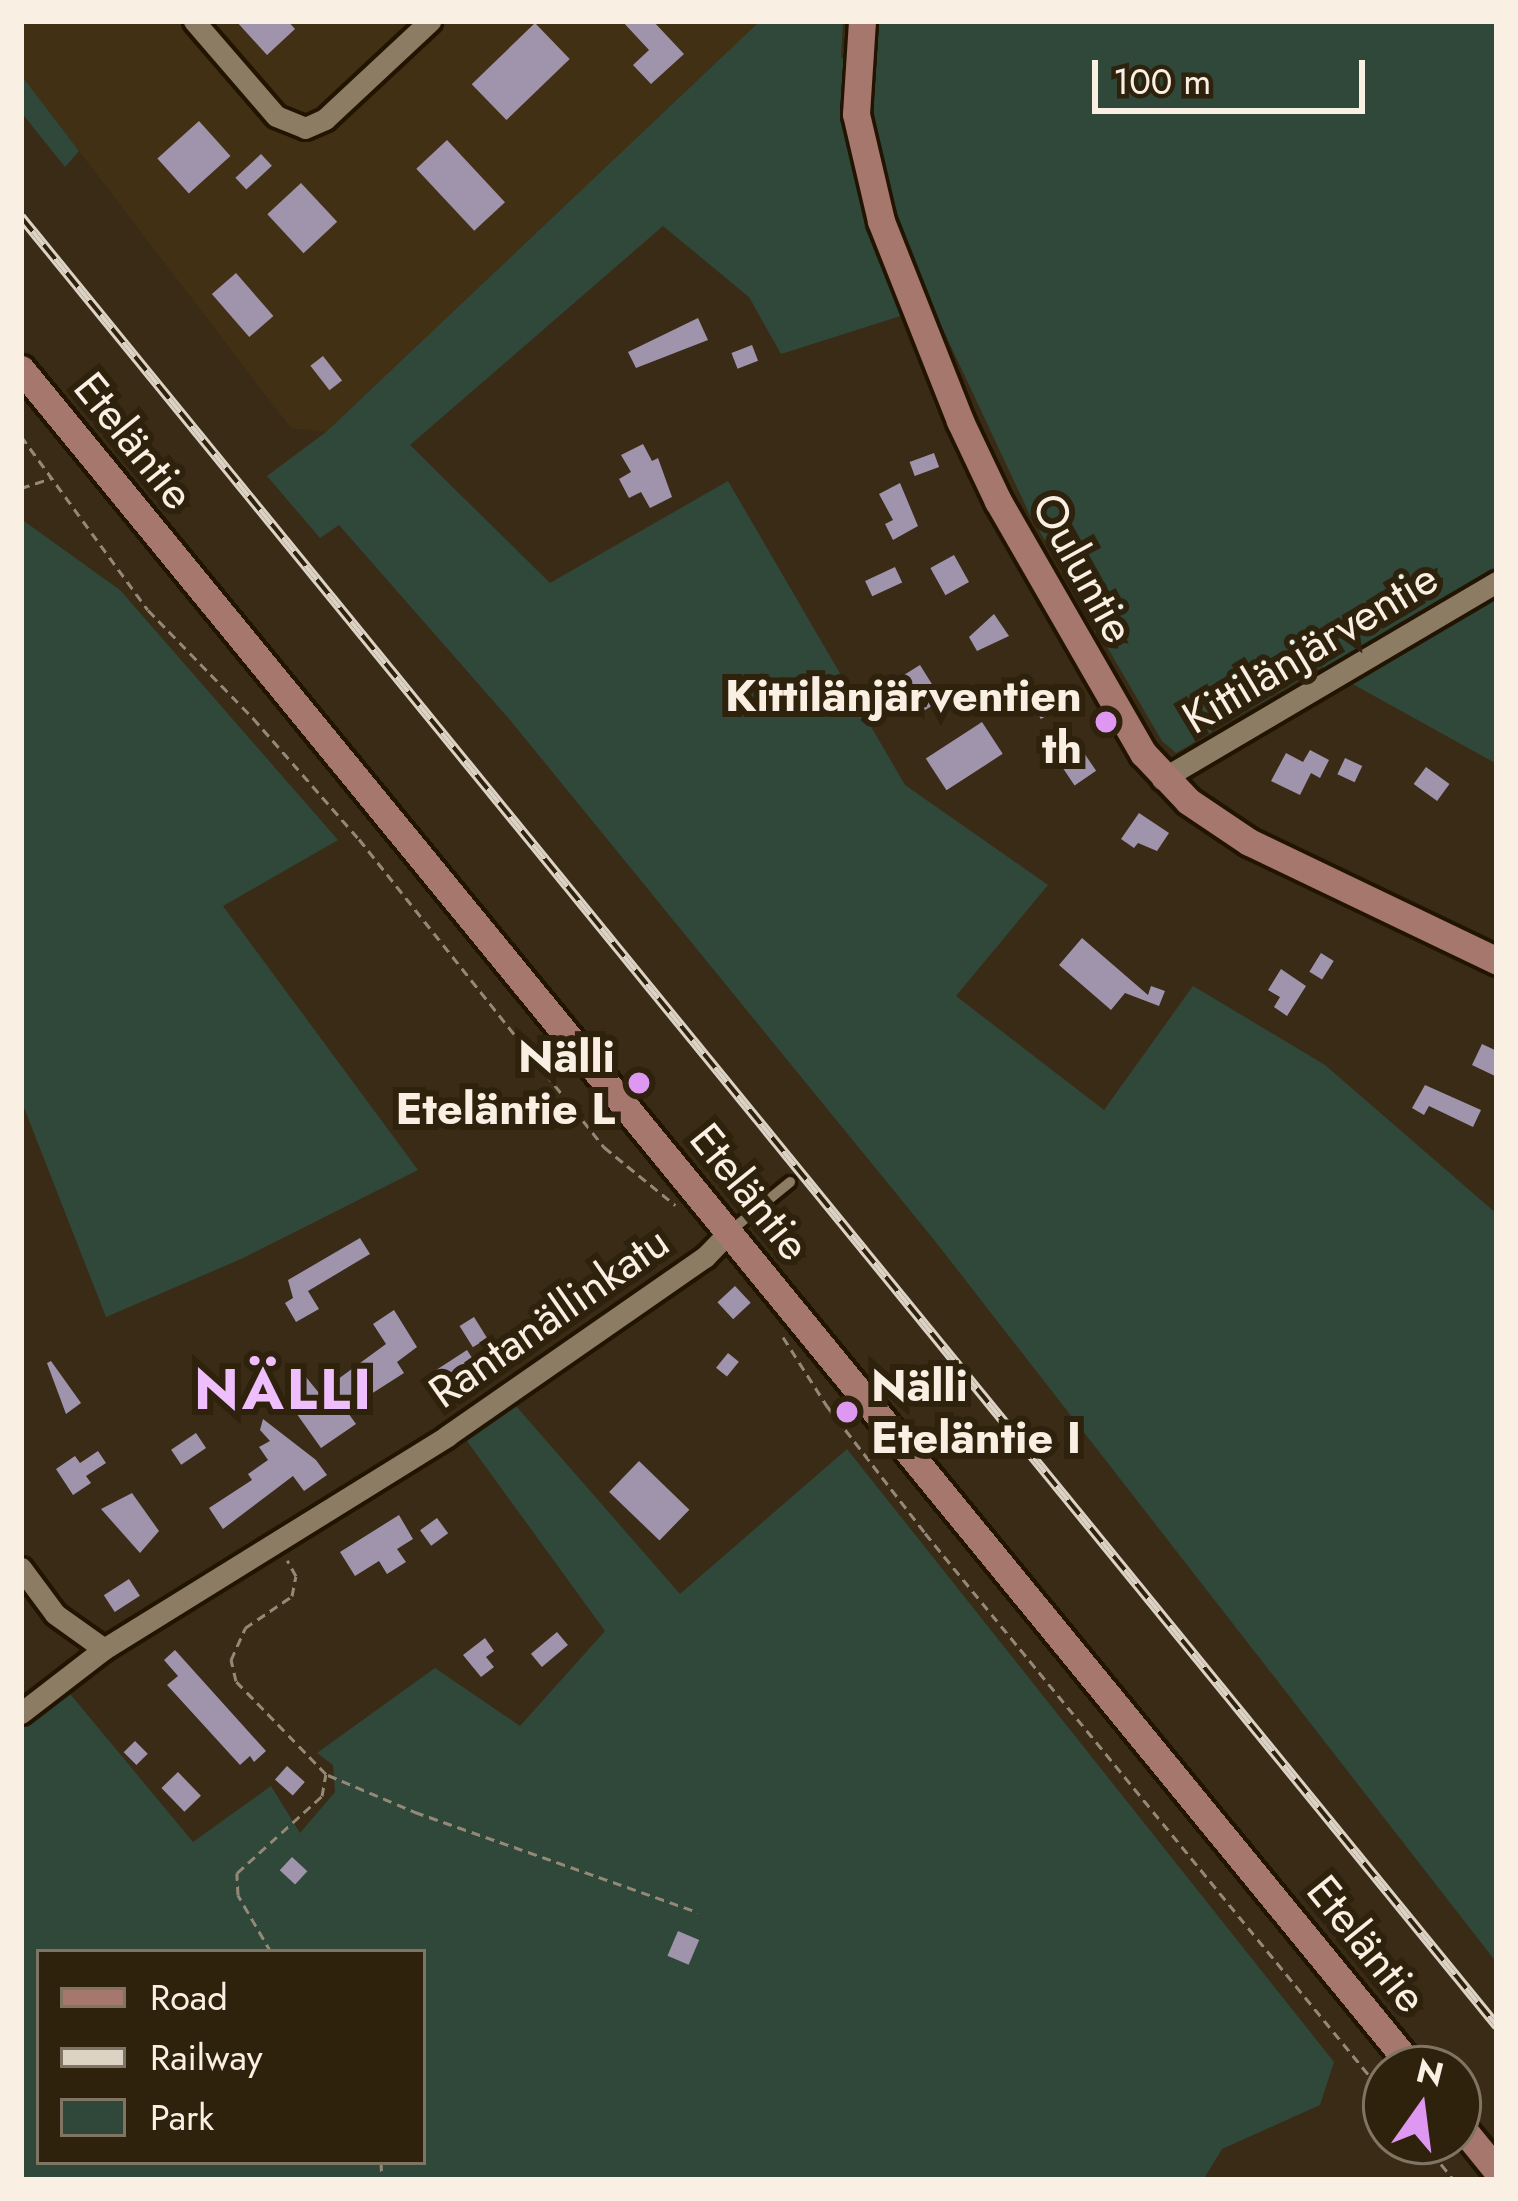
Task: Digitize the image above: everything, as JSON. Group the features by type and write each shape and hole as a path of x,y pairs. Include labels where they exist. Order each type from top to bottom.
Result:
{"main road":[{"name":"Ouluntie","path":"862,21 856,114 881,221 998,501 1113,707 1162,779 1249,842 1497,961"},
{"name":"Eteläntie","path":"21,369 1394,2045"}],"street":[{"path":"194,21 275,116 304,128 325,118 430,21"},
{"name":"Kittilänjärventie","path":"1162,779 1497,582"},
{"name":"Rantanällinkatu","path":"21,1712 104,1649 278,1542 587,1340 705,1257 729,1232"},
{"path":"21,1568 55,1614 104,1649"}],"lane":[{"path":"729,1232 790,1182"}],"path":[{"path":"21,488 54,477"},
{"path":"278,1542 296,1576 295,1590 239,1635 232,1650 232,1671 326,1774 415,1812 698,1912"},
{"path":"269,1949 236,1890 237,1873 322,1796 326,1774"}],"shaded area":[{"path":"21,21 760,21 326,432 291,428 21,75"}],"green space":[{"path":"760,21 843,21 841,59 879,21 1497,21 1497,764 1322,667 1176,753 1162,741 1029,513 932,306 781,354 749,297 663,226 410,445 550,583 728,481 905,785 1048,885 956,996 1104,1110 1193,986 1325,1065 1497,1214 1497,1963 935,1241 510,720 339,525 320,538 267,476 326,432"},
{"path":"21,75 79,151 65,167 21,112"},
{"path":"21,519 120,590 338,840 223,906 418,1170 241,1259 106,1317 21,1100"},
{"path":"516,1406 680,1594 847,1449 1334,2062 1320,2105 1222,2149 1203,2180 21,2180 21,1717 66,1689 193,1842 271,1786 300,1833 335,1792 333,1765 317,1753 435,1668 520,1726 605,1631 467,1441"}],"building":[{"path":"236,21 288,21 295,29 267,55"},
{"path":"622,21 653,21 684,54 651,84 633,65 649,50"},
{"path":"535,23 570,59 506,120 472,84"},
{"path":"199,121 230,156 189,193 157,158"},
{"path":"447,140 505,202 474,231 416,169"},
{"path":"261,154 272,166 246,190 235,178"},
{"path":"301,183 337,222 304,253 267,214"},
{"path":"236,273 273,316 249,337 212,294"},
{"path":"698,318 708,340 636,368 628,352"},
{"path":"752,345 758,361 738,369 731,353"},
{"path":"323,356 342,380 329,390 310,366"},
{"path":"643,444 652,461 658,458 672,497 650,508 641,492 629,498 619,479 631,472 621,455"},
{"path":"934,453 939,467 915,476 910,462"},
{"path":"900,483 918,526 893,540 885,524 893,520 879,494"},
{"path":"954,555 969,582 945,595 930,568"},
{"path":"895,567 902,582 872,596 865,581"},
{"path":"994,614 1009,636 977,651 969,637"},
{"path":"920,665 942,700 925,710 903,676"},
{"path":"1053,691 1062,708 1041,719 1032,702"},
{"path":"982,722 1003,754 947,790 926,758"},
{"path":"1076,741 1096,771 1075,785 1054,756"},
{"path":"1310,750 1329,760 1320,778 1311,773 1300,795 1271,781 1286,753 1303,762"},
{"path":"1345,758 1362,766 1355,782 1337,774"},
{"path":"1426,767 1449,784 1437,801 1414,784"},
{"path":"1139,813 1169,833 1157,851 1138,843 1134,848 1121,839"},
{"path":"1082,938 1148,995 1151,986 1165,991 1159,1006 1125,993 1111,1010 1059,965"},
{"path":"1321,953 1334,961 1322,980 1309,972"},
{"path":"1281,969 1306,986 1287,1016 1274,1007 1280,997 1268,990"},
{"path":"1482,1044 1497,1051 1497,1077 1472,1065"},
{"path":"1425,1085 1481,1110 1473,1127 1429,1106 1424,1115 1412,1108"},
{"path":"360,1238 370,1254 308,1291 319,1309 296,1322 285,1303 293,1298 288,1280"},
{"path":"735,1286 751,1303 733,1319 717,1302"},
{"path":"394,1310 417,1347 397,1362 404,1373 346,1410 356,1424 321,1448 294,1410 307,1401 285,1376 297,1366 319,1393 386,1344 373,1324"},
{"path":"474,1317 487,1338 473,1347 460,1326"},
{"path":"467,1350 480,1370 447,1392 433,1372"},
{"path":"728,1353 739,1362 727,1377 716,1368"},
{"path":"51,1361 81,1403 66,1414 47,1363"},
{"path":"263,1419 316,1460 327,1475 304,1491 293,1476 223,1529 209,1508 252,1480 248,1474 268,1460 259,1447 270,1441 260,1430"},
{"path":"196,1433 206,1448 181,1465 171,1450"},
{"path":"98,1451 106,1463 86,1476 91,1483 73,1495 56,1469 75,1456 80,1463"},
{"path":"639,1461 689,1510 659,1541 609,1492"},
{"path":"132,1493 159,1531 140,1553 101,1509"},
{"path":"399,1515 413,1539 397,1549 406,1562 387,1574 379,1561 355,1576 340,1552"},
{"path":"437,1518 448,1533 431,1546 420,1530"},
{"path":"129,1579 140,1596 115,1612 104,1595"},
{"path":"557,1632 568,1645 542,1667 531,1654"},
{"path":"485,1638 494,1651 486,1657 494,1667 481,1677 463,1655"},
{"path":"175,1650 266,1751 254,1762 250,1756 240,1765 167,1685 178,1676 164,1660"},
{"path":"135,1741 148,1754 136,1765 124,1752"},
{"path":"287,1766 305,1782 293,1795 275,1779"},
{"path":"178,1772 201,1796 184,1812 161,1788"},
{"path":"292,1857 307,1871 295,1884 280,1870"},
{"path":"678,1931 699,1940 689,1965 667,1956"}],"railway":[{"path":"21,217 1497,2026"}],"place":[{"name":"Kittilänjärventien th","path":"1106,722"},
{"name":"Nälli Eteläntie L","path":"639,1083"},
{"name":"Nälli Eteläntie I","path":"847,1412"}],"district":[{"name":"NÄLLI","path":"284,1390"}]}
